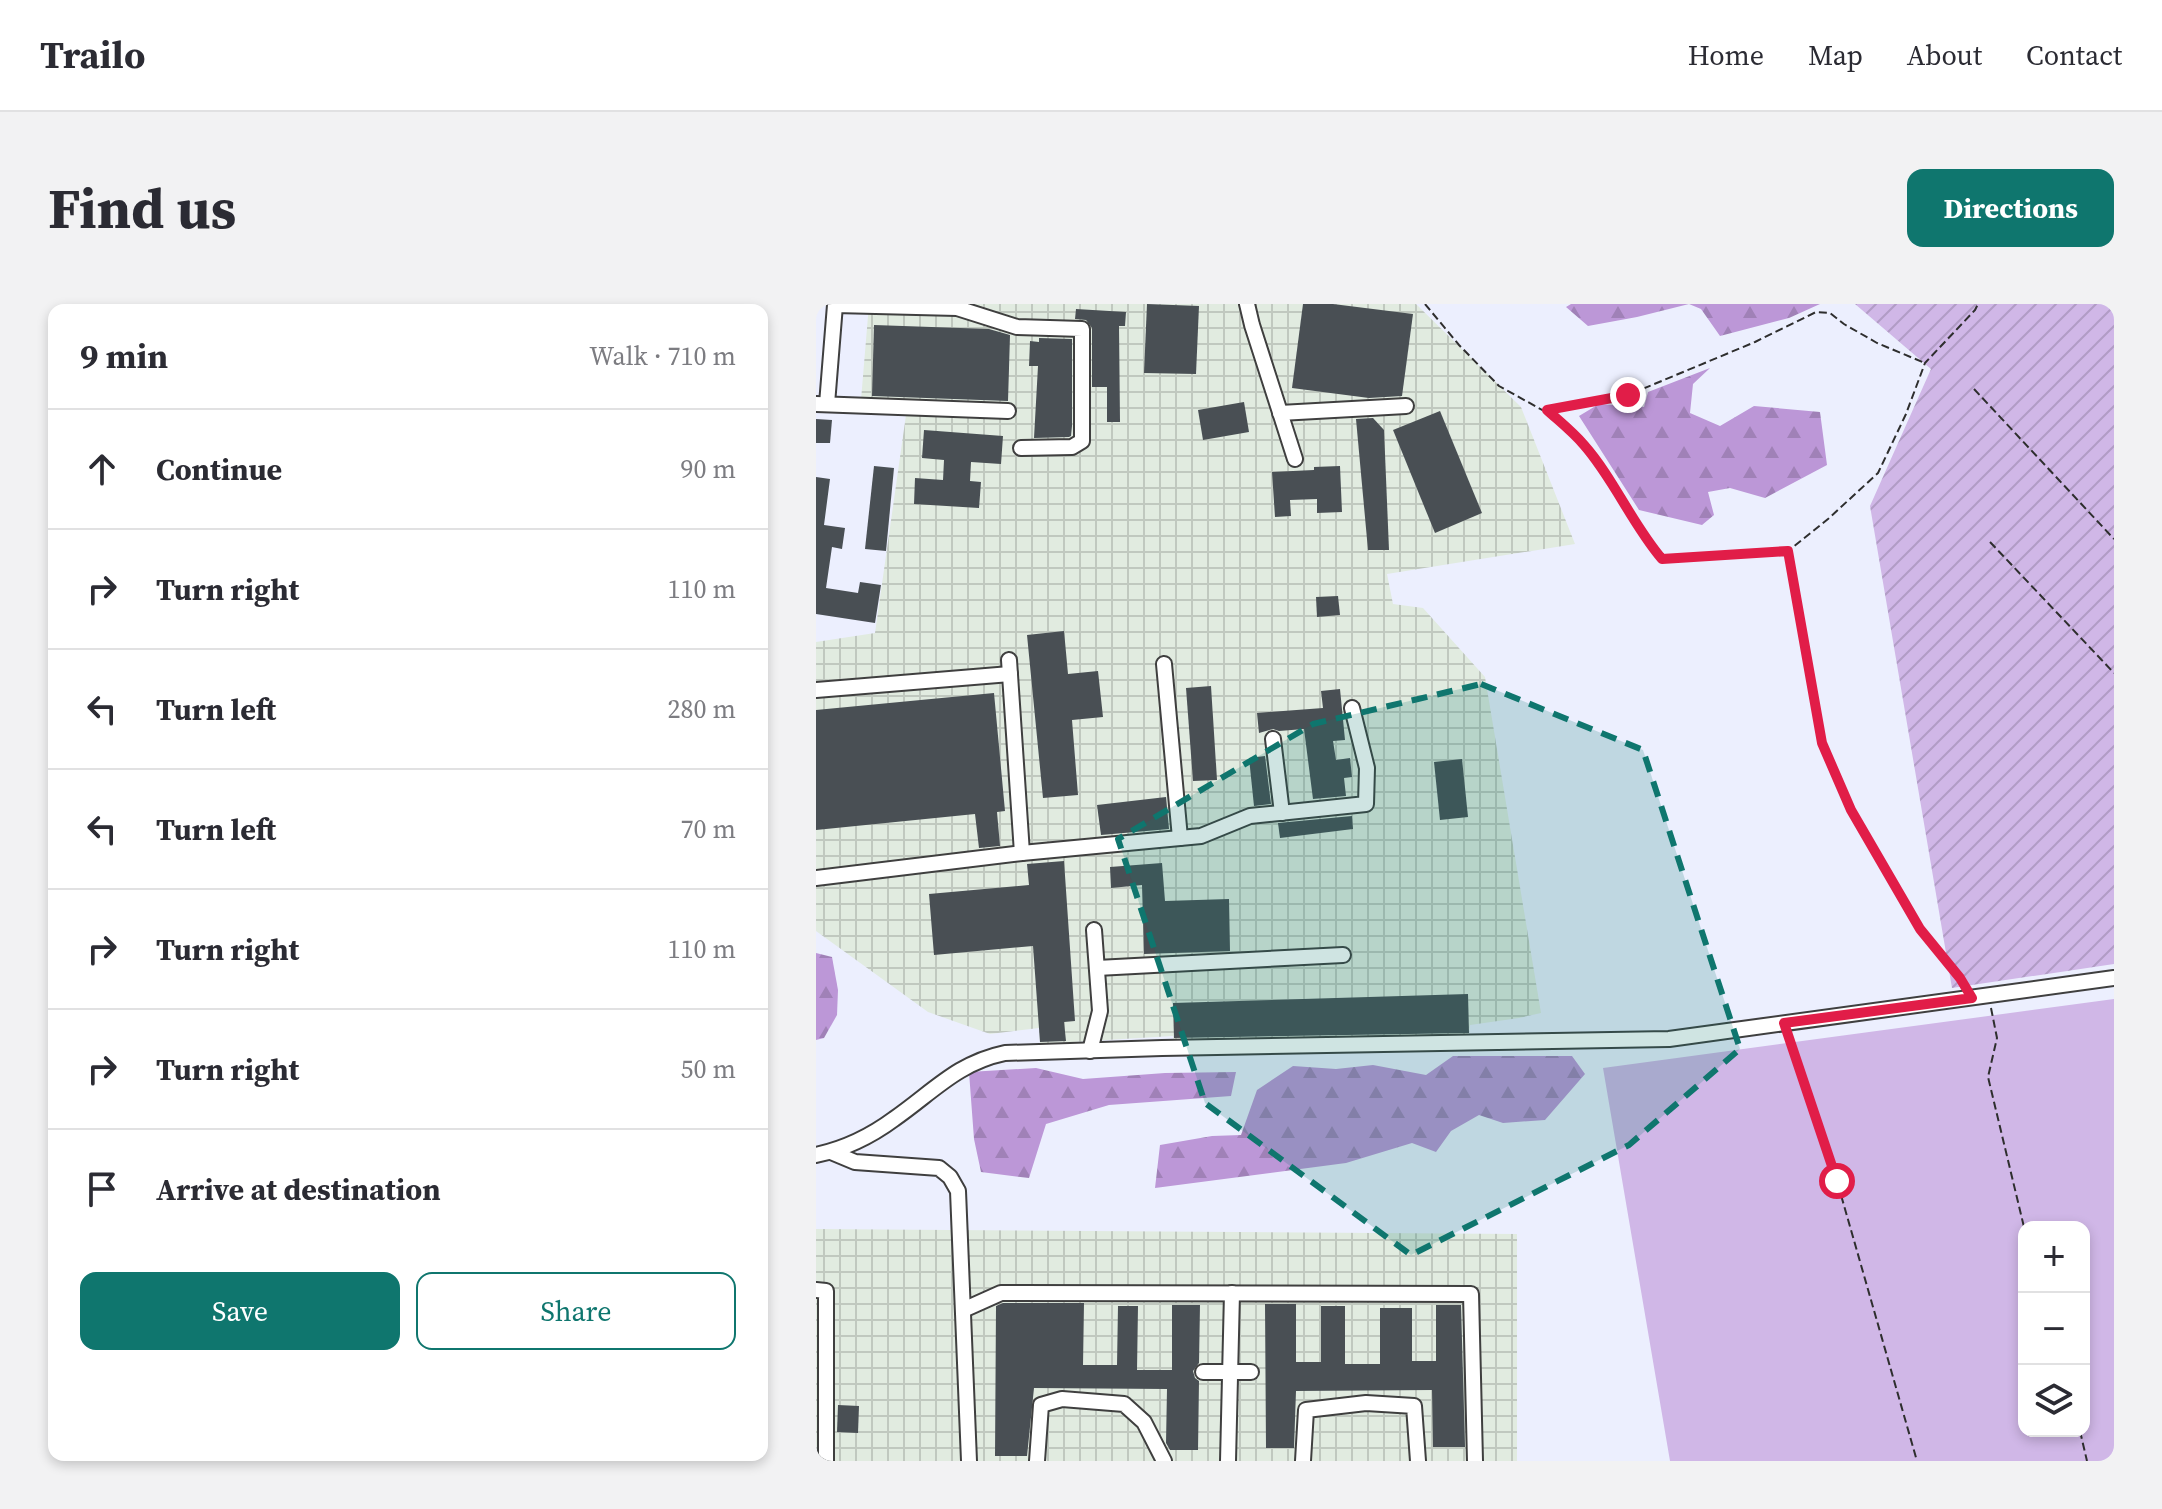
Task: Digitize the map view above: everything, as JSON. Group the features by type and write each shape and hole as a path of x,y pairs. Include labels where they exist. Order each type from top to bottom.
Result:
{"street":[{"path":"1247,304 1295,459"},
{"path":"1008,411 822,404 835,305 957,308 1017,327 1082,329 1082,441 1072,447 1021,448"},
{"path":"1280,413 1406,406"},
{"path":"1164,664 1180,838"},
{"path":"816,690 1010,667 1022,853"},
{"path":"816,878 1022,853 1201,836 1250,816 1366,804 1367,768 1352,708"},
{"path":"1273,739 1282,813"},
{"path":"1090,1051 1100,1011 1094,930"},
{"path":"1097,968 1343,955"},
{"path":"816,1155 859,1140 892,1121 961,1068 1005,1053 1669,1039 2114,978"},
{"path":"831,1152 855,1162 939,1168 950,1177 958,1191 969,1461"},
{"path":"816,1290 826,1291 826,1461"},
{"path":"963,1310 1001,1293 1471,1294 1475,1461"},
{"path":"1228,1461 1232,1293"},
{"path":"1203,1372 1251,1372"},
{"path":"1037,1461 1041,1405 1062,1399 1124,1404 1144,1422 1164,1461"},
{"path":"1303,1461 1306,1410 1366,1403 1414,1406 1418,1461"}],"path":[{"path":"1425,304 1499,386 1544,411 1628,395 1755,342 1816,312 1830,313 1877,343 1925,363"},
{"path":"1547,410 1584,446 1662,559 1788,551 1878,473 1906,414 1925,363 1978,304"},
{"path":"1974,389 2114,539"},
{"path":"1990,542 2114,673"},
{"path":"1788,551 1822,743 1851,810 1920,929 1960,978 1972,998"},
{"path":"1989,995 1997,1038 1988,1077 2023,1221"},
{"path":"1784,1023 1837,1181 1917,1461"},
{"path":"2081,1437 2087,1461"}],"highlighted area":[{"path":"1481,684 1643,750 1740,1049 1629,1145 1411,1255 1205,1103 1118,839 1313,724"}],"shaded area":[{"path":"869,304 1416,304 1521,407 1575,544 1387,574 1393,604 1423,608 1485,677 1541,1013 1470,1025 1469,1034 1174,1042 1173,1036 1040,1044 1039,1028 990,1034 928,1012 816,931 816,642 875,633 906,415 860,412"},
{"path":"1855,304 2114,304 2114,964 1952,988 1870,506 1931,369"},
{"path":"2114,999 2114,1461 1670,1461 1603,1068"},
{"path":"816,1229 1517,1234 1517,1461 816,1461"}],"green space":[{"path":"1571,304 1689,304 1588,326 1566,307"},
{"path":"1689,304 1820,304 1789,318 1720,336 1701,309"},
{"path":"1710,368 1693,384 1690,413 1720,426 1754,406 1820,412 1827,465 1765,498 1730,488 1708,492 1714,515 1702,525 1639,510 1579,416 1599,404 1644,407 1648,392"},
{"path":"816,953 832,957 838,990 837,1015 824,1038 816,1040"},
{"path":"1453,1056 1572,1056 1585,1074 1545,1120 1503,1123 1479,1115 1451,1131 1436,1152 1412,1143 1346,1163 1155,1188 1160,1145 1212,1136 1241,1135 1257,1090 1293,1066 1336,1069 1373,1065 1426,1075"},
{"path":"1036,1068 1083,1079 1236,1072 1231,1096 1109,1105 1046,1124 1029,1178 981,1172 974,1139 969,1072"}],"building":[{"path":"1147,304 1199,306 1196,374 1144,373"},
{"path":"1303,304 1333,304 1413,314 1402,396 1369,398 1292,388"},
{"path":"1076,309 1126,312 1125,326 1119,326 1120,422 1107,422 1107,387 1092,387 1092,328 1086,320 1075,319"},
{"path":"874,325 989,329 1010,335 1008,401 872,396"},
{"path":"1039,338 1072,339 1072,426 1069,437 1034,438 1038,366 1029,366 1030,341 1039,342"},
{"path":"1244,402 1249,432 1203,440 1198,410"},
{"path":"1440,411 1482,513 1435,533 1393,430"},
{"path":"1373,418 1384,430 1389,550 1368,550 1356,419"},
{"path":"816,419 832,420 830,443 816,443"},
{"path":"924,430 1003,436 1001,464 971,462 970,481 981,482 979,508 914,504 915,478 943,480 944,460 922,458"},
{"path":"874,466 894,468 886,551 865,549"},
{"path":"1340,466 1342,512 1317,513 1317,499 1290,500 1291,516 1275,517 1272,472"},
{"path":"816,477 830,479 824,525 845,528 842,549 832,547 826,588 858,593 860,582 881,585 875,623 816,614"},
{"path":"1338,596 1340,615 1317,617 1316,597"},
{"path":"1064,631 1068,674 1098,671 1103,717 1072,720 1078,795 1043,798 1027,635"},
{"path":"1211,686 1217,780 1193,781 1186,688"},
{"path":"1340,689 1345,740 1333,741 1336,760 1350,758 1352,777 1344,778 1346,796 1313,799 1304,729 1273,729 1259,733 1257,713 1323,708 1321,691"},
{"path":"994,693 1005,811 997,812 1000,846 979,848 975,814 816,830 816,710"},
{"path":"1265,756 1271,804 1254,806 1249,758"},
{"path":"1462,759 1468,817 1440,820 1434,762"},
{"path":"1166,797 1169,829 1101,835 1097,805"},
{"path":"1352,816 1353,829 1280,838 1278,823"},
{"path":"1064,861 1075,1021 1064,1022 1066,1041 1040,1042 1033,946 934,955 929,894 1029,885 1027,864"},
{"path":"1162,863 1165,901 1229,899 1230,951 1144,954 1142,885 1111,888 1110,867"},
{"path":"1468,994 1469,1033 1174,1038 1173,1003"},
{"path":"1003,1303 1084,1303 1083,1365 1117,1365 1118,1306 1138,1306 1137,1370 1172,1370 1172,1305 1200,1305 1199,1363 1193,1371 1199,1381 1198,1450 1170,1450 1166,1443 1167,1389 1034,1388 1027,1456 995,1456 996,1306"},
{"path":"1265,1304 1296,1304 1296,1362 1321,1362 1321,1306 1345,1306 1345,1364 1380,1364 1380,1308 1412,1308 1412,1361 1436,1361 1436,1305 1461,1305 1465,1447 1433,1447 1432,1390 1296,1391 1294,1448 1266,1448"},
{"path":"838,1405 859,1406 858,1433 837,1432"}],"route":[{"path":"1628,395 1547,410 1584,446 1662,559 1788,551 1822,743 1851,810 1920,929 1960,978 1972,998 1784,1023 1837,1181"}]}
